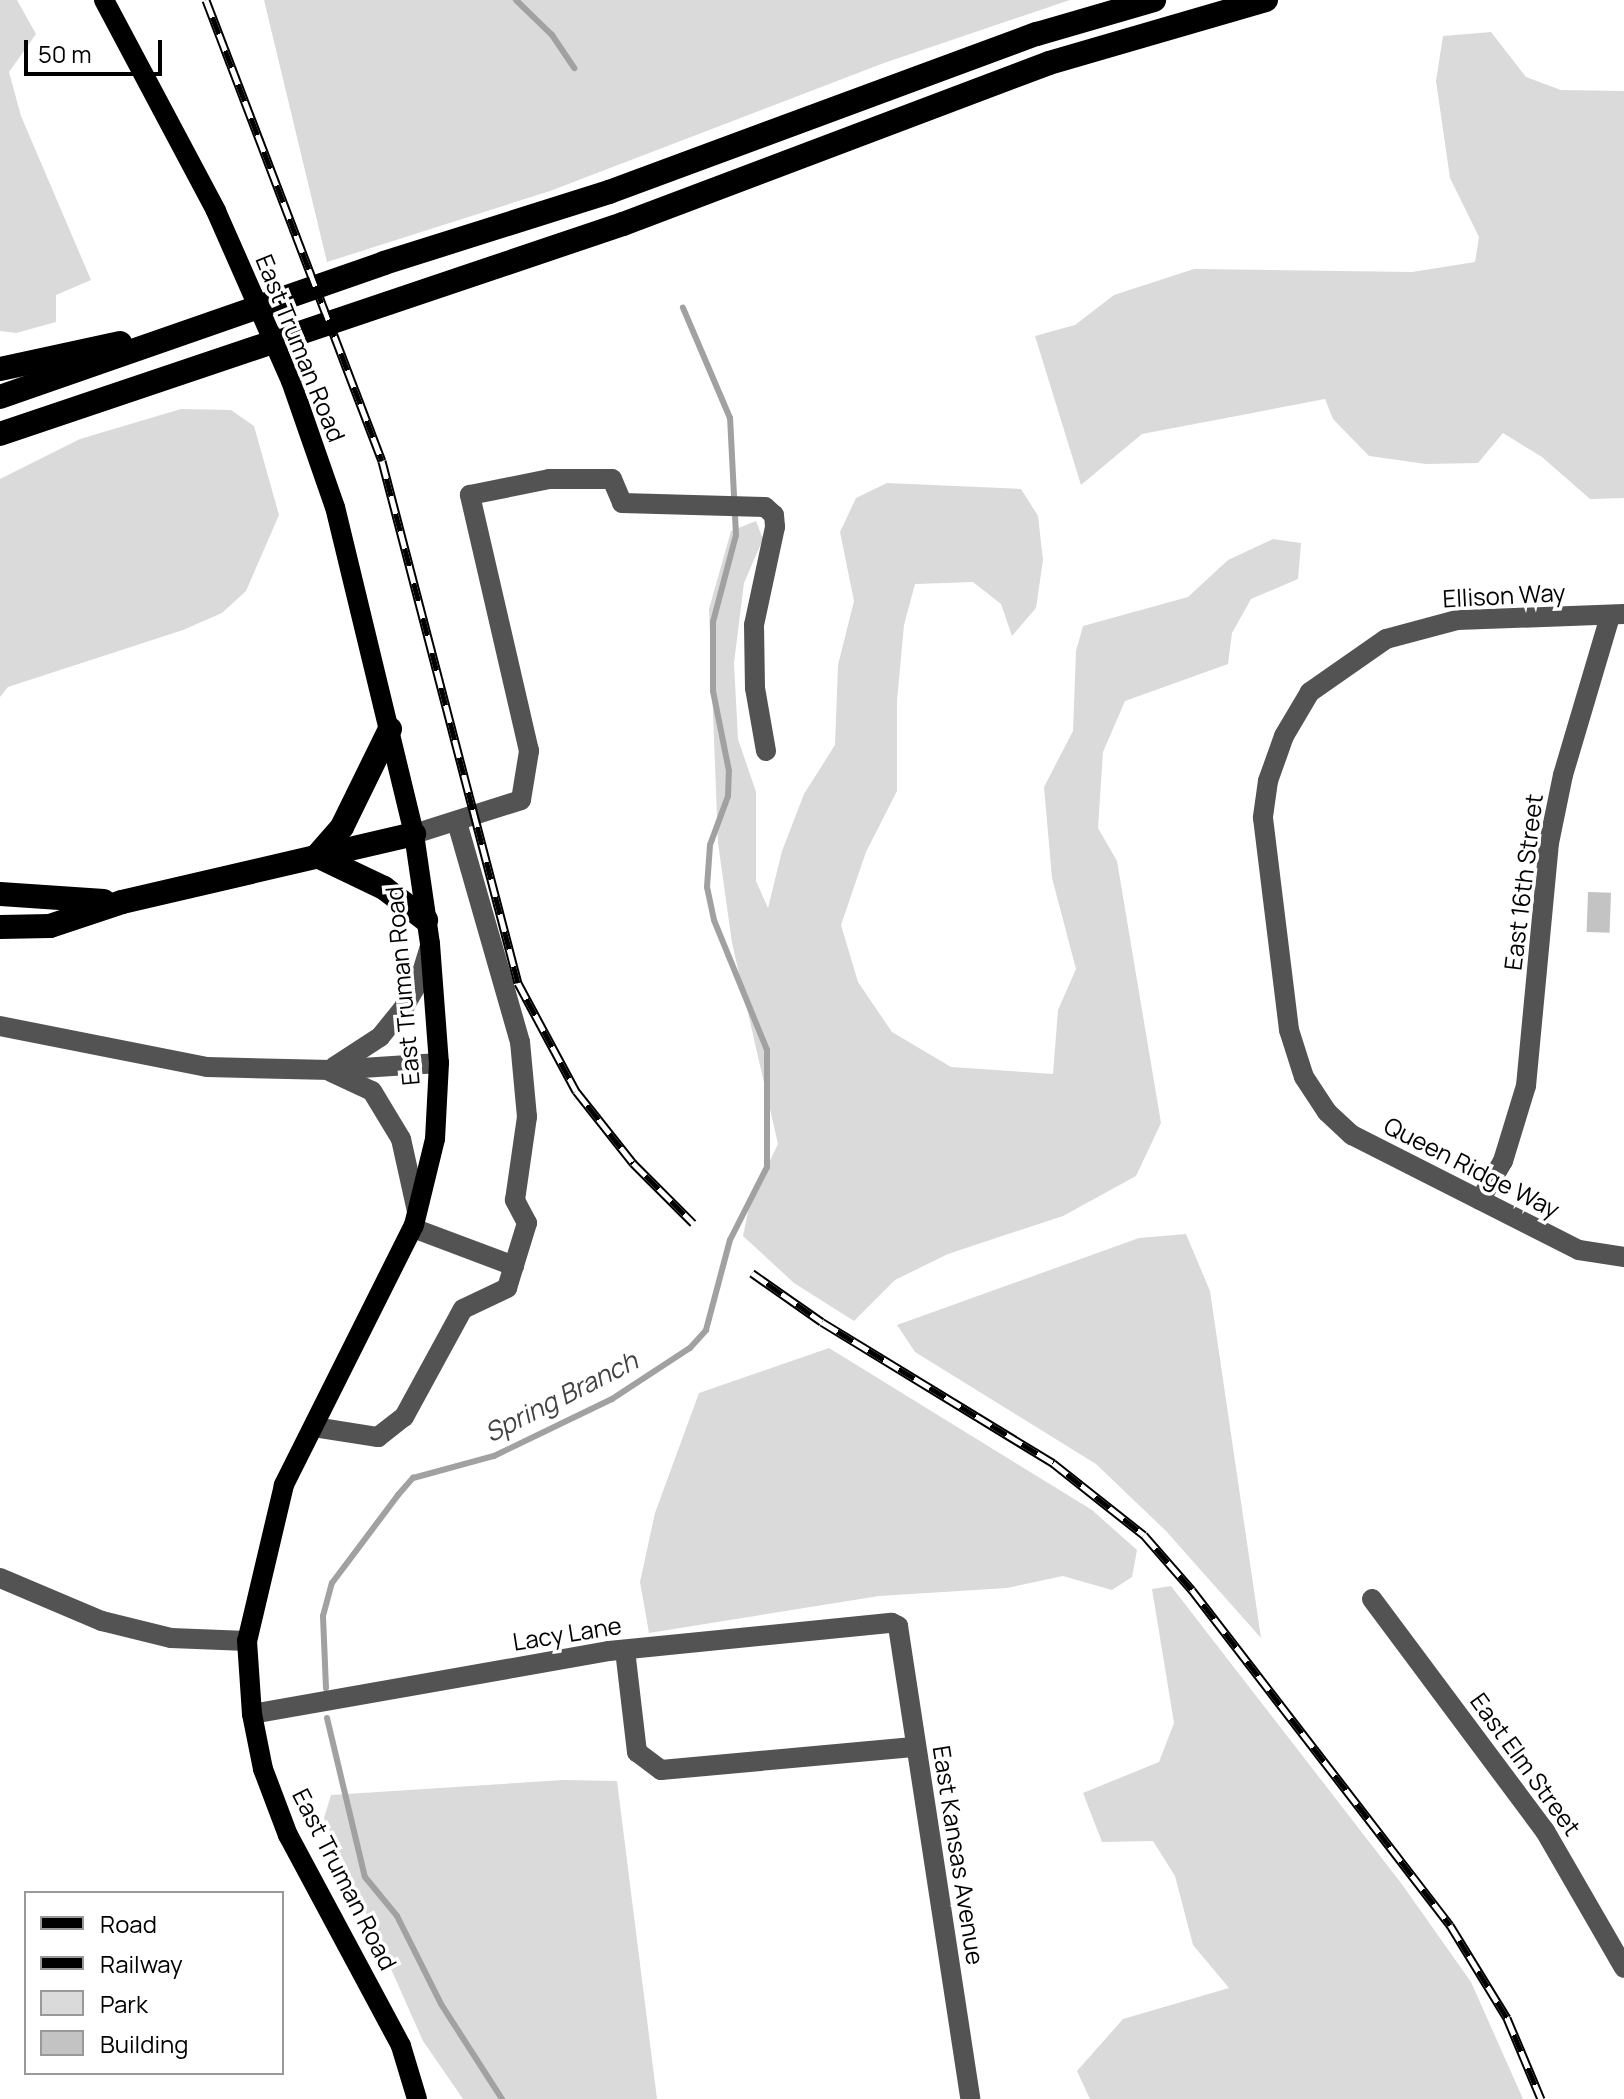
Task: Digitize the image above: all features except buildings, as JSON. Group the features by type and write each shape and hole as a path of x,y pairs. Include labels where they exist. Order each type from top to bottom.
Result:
{"highway":[{"path":"0,397 384,263 609,192 1037,34 1154,0"},
{"path":"0,434 398,302 1049,63 1266,0"},
{"path":"0,369 173,336"},
{"path":"0,450 188,372"},
{"path":"317,856 342,827 390,729"},
{"path":"0,927 50,926 122,902 414,834"},
{"path":"317,856 384,888 428,932"},
{"path":"0,894 122,902"}],"main road":[{"name":"East Truman Road","path":"104,0 216,211 291,381 335,507 414,834 428,932 439,1063 435,1139 415,1219 284,1485 247,1641 252,1714 263,1769 288,1835 401,2046 417,2099"}],"street":[{"path":"414,834 521,800 529,751 470,495 549,479 612,479 622,503 765,507 774,515 773,542 754,625 755,688 766,751"},
{"name":"Ellison Way","path":"1310,692 1386,639 1417,628 1457,620 1617,615"},
{"name":"East 16th Street","path":"1480,1200 1503,1161 1526,1086 1549,843 1563,775 1617,615"},
{"name":"Queen Ridge Way","path":"1310,692 1284,736 1268,781 1263,818 1289,1030 1314,1092 1352,1135 1579,1250 1624,1257"},
{"path":"314,1427 378,1437 404,1417 463,1309 507,1288 527,1223 515,1200 527,1117 520,1042 457,822"},
{"path":"327,1070 380,1037 420,979 428,932"},
{"path":"0,1026 207,1067 327,1070 439,1063"},
{"path":"327,1070 372,1091 401,1139 415,1219 514,1266"},
{"path":"0,1578 102,1621 171,1638 247,1641"},
{"name":"East Elm Street","path":"1372,1599 1545,1831 1624,1968"},
{"name":"Lacy Lane","path":"252,1714 625,1650 892,1623"},
{"name":"East Kansas Avenue","path":"892,1623 898,1626 970,2099"},
{"path":"625,1650 637,1752 661,1770 916,1747"}],"green space":[{"path":"0,0 17,0 36,34 9,72 21,116 91,280 56,295 56,322 16,333 0,331"},
{"path":"264,0 1070,0 884,63 550,191 327,262"},
{"path":"1491,32 1526,77 1561,90 1624,91 1624,498 1590,499 1542,457 1503,433 1478,463 1426,464 1369,456 1333,419 1325,399 1142,434 1081,485 1035,336 1075,325 1114,295 1194,269 1412,272 1475,262 1479,237 1450,178 1436,81 1443,36"},
{"path":"181,409 231,410 254,426 279,515 246,591 222,613 183,630 8,687 0,697 0,479 80,439"},
{"path":"887,483 1021,489 1038,516 1043,560 1036,608 1012,636 1001,604 973,582 915,584 904,625 897,701 897,791 866,852 841,925 858,982 892,1032 951,1067 1053,1074 1058,1010 1076,969 1052,878 1044,787 1073,731 1076,651 1083,626 1188,597 1228,560 1273,539 1301,543 1298,579 1251,599 1232,633 1228,664 1125,701 1103,752 1098,828 1117,861 1161,1123 1136,1176 1063,1216 948,1254 895,1280 854,1321 794,1283 743,1236 750,1202 778,1144 732,943 718,843 709,609 731,531 756,521 763,539 744,583 734,663 738,739 756,792 756,881 768,908 782,851 804,794 835,745 838,665 854,601 840,532 856,498"},
{"path":"1186,1234 1210,1291 1261,1638 1166,1531 1096,1464 915,1352 897,1325 1139,1238"},
{"path":"829,1348 1092,1510 1137,1550 1132,1577 1112,1590 1063,1576 1007,1588 879,1596 649,1633 640,1582 655,1513 699,1393"},
{"path":"1171,1586 1401,1883 1471,1982 1523,2099 1090,2099 1077,2071 1123,2019 1229,1988 1193,1945 1175,1876 1153,1841 1102,1842 1083,1793 1159,1762 1174,1723 1152,1589"},
{"path":"563,1780 617,1781 657,2099 463,2099 423,2041 324,1818 331,1795"}],"waterway":[{"name":"Spring Branch","path":"516,0 552,35 574,68"},
{"name":"Spring Branch","path":"326,1688 323,1616 332,1583 398,1495 413,1478 494,1456 612,1399 690,1348 706,1330 730,1240 767,1167 767,1050 714,920 707,887 710,845 728,796 729,771 713,691 713,622 736,535 730,418 683,308"},
{"name":"Spring Branch","path":"327,1718 365,1877 397,1916 441,2004 502,2099"}],"railway":[{"path":"206,0 382,461 518,983 576,1091 633,1163 693,1223"},
{"path":"752,1273 822,1322 1053,1463 1144,1535 1192,1590 1450,1925 1507,2018 1541,2099"}]}
